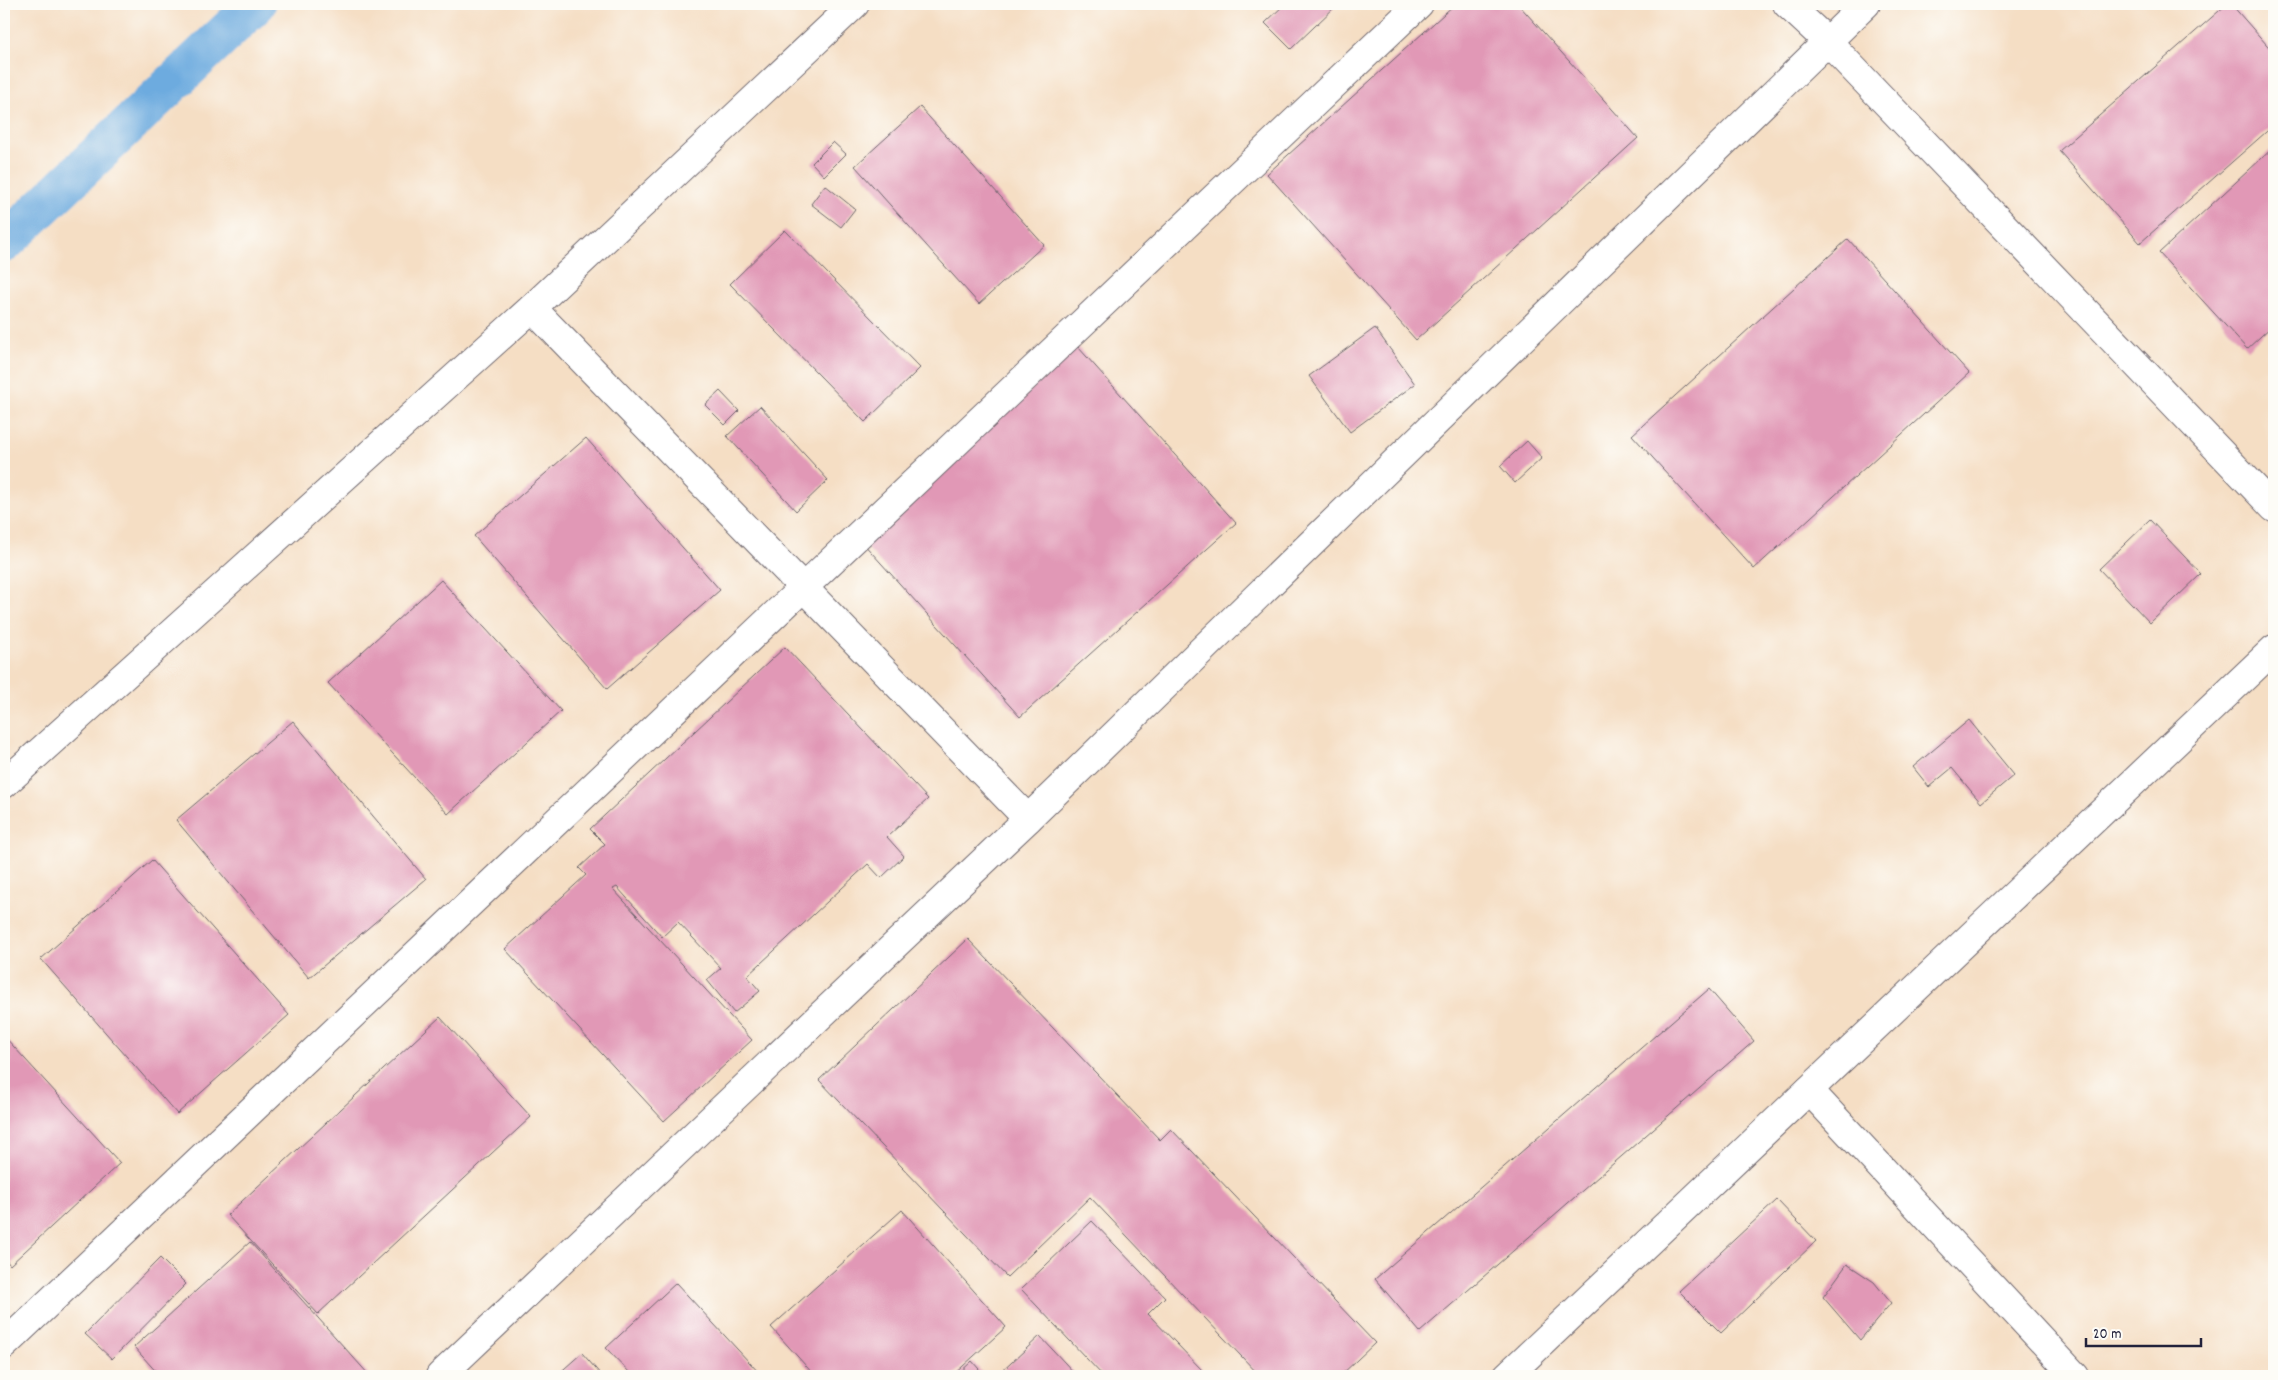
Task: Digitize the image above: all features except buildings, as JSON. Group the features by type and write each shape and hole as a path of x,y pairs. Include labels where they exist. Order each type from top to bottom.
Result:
{"street":[{"path":"4,784 532,308 855,4"},
{"path":"4,1345 1418,4"},
{"path":"1787,4 1827,41 2274,508"},
{"path":"440,1376 1028,819 1866,4"},
{"path":"532,308 802,589 1028,819"},
{"path":"1507,1376 2274,649"},
{"path":"1809,1090 2075,1376"}],"waterway":[{"path":"4,243 256,4"}]}
